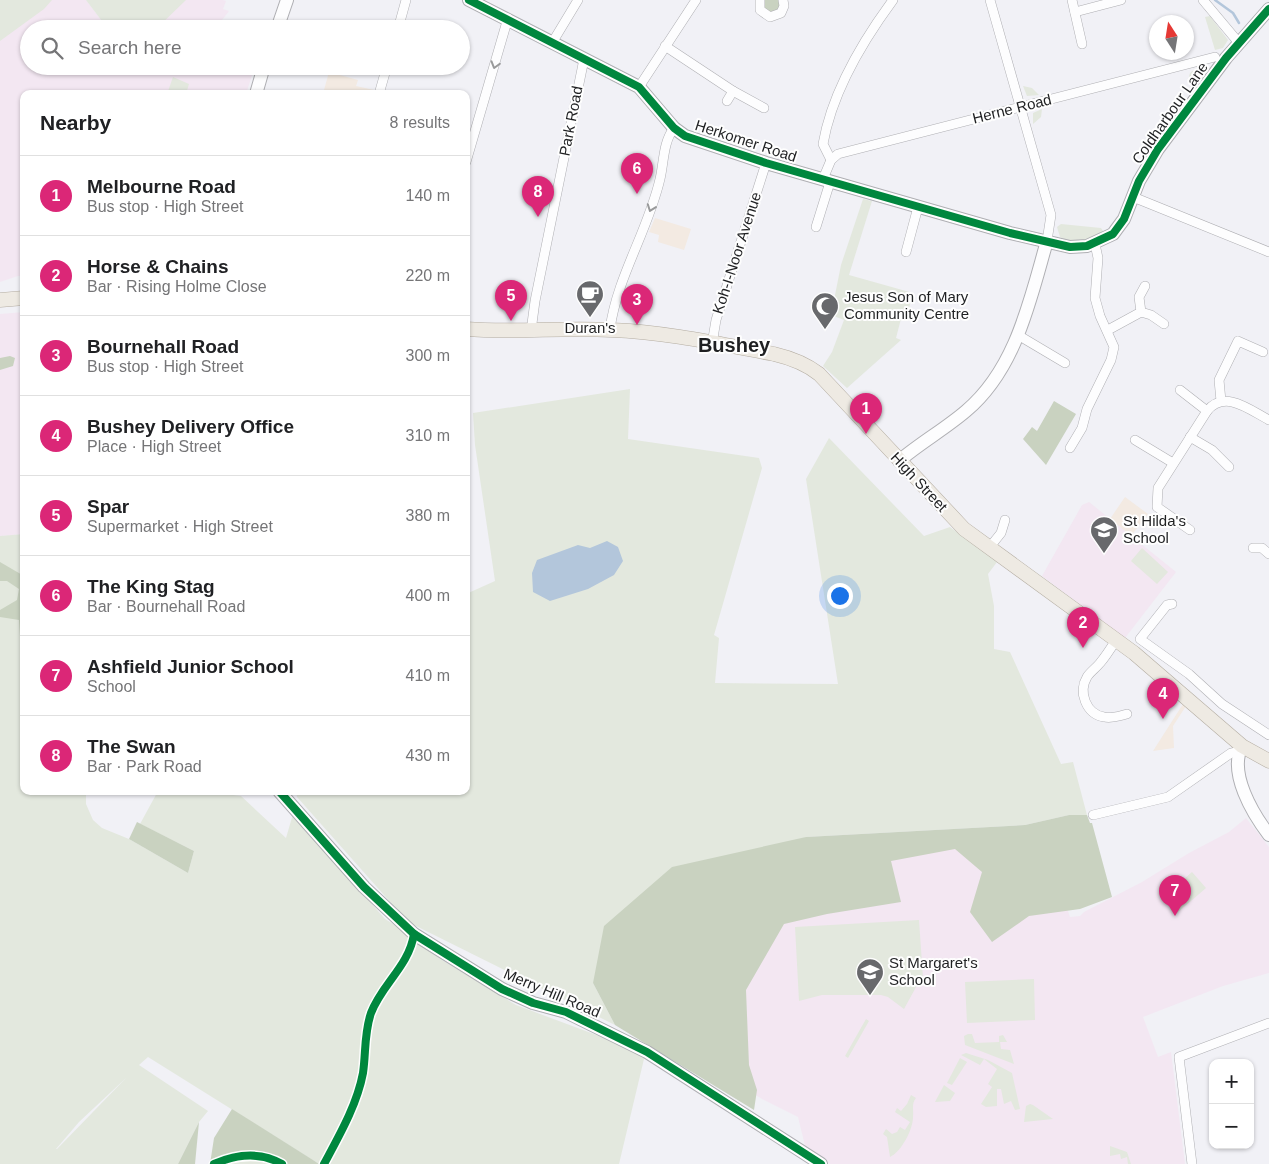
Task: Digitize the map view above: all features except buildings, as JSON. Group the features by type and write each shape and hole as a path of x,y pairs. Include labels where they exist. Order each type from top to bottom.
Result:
{"main road":[{"path":"0,300 20,298"},
{"name":"High Street","path":"470,329 610,330 654,333 774,354 810,367 820,374 964,529 1116,640 1169,682 1240,748 1269,760"}],"street":[{"path":"280,20 287,0"},
{"path":"400,20 406,0"},
{"path":"552,43 578,0"},
{"path":"639,86 696,0"},
{"path":"760,0 760,10 770,17 781,13 784,6 783,0"},
{"path":"816,227 831,160 823,144 839,94 866,38 893,0"},
{"path":"899,461 966,411 977,400 1005,362 1018,335 1047,241 1052,215 990,0"},
{"path":"1072,0 1082,44"},
{"path":"1075,12 1094,3 1121,0"},
{"path":"1202,0 1239,43"},
{"name":"Herkomer Road","path":"476,1 552,43 639,86 674,128 685,136 826,181 1047,241"},
{"name":"Coldharbour Lane","path":"1047,241 1070,247 1096,244 1113,234 1124,219 1133,197 1158,149 1239,43 1269,9"},
{"path":"470,148 508,18"},
{"path":"665,46 734,91 764,108"},
{"name":"Herne Road","path":"831,160 844,152 1215,57"},
{"name":"Park Road","path":"531,331 584,59"},
{"path":"257,90 261,75"},
{"path":"381,90 385,75"},
{"path":"727,101 734,91"},
{"path":"610,330 617,301 653,204 667,141 674,128"},
{"name":"Koh-I-Noor Avenue","path":"712,344 716,320 766,163"},
{"path":"1133,197 1269,252"},
{"path":"906,252 918,207"},
{"path":"1070,448 1082,428 1087,409 1111,360 1114,347 1108,330 1100,316 1095,298 1098,258 1096,244"},
{"path":"1141,312 1139,297 1145,286"},
{"path":"1108,330 1141,312 1151,315 1164,324"},
{"path":"1018,335 1065,363"},
{"path":"1221,401 1219,380 1238,341 1263,352"},
{"path":"1180,390 1207,411"},
{"path":"1190,530 1157,507 1158,488 1207,411 1221,401 1236,403 1269,420"},
{"path":"1190,437 1212,450 1229,467"},
{"path":"1135,440 1173,463"},
{"path":"989,548 1001,533 1005,520"},
{"path":"1253,548 1268,551"},
{"path":"1172,604 1167,605 1140,639 1180,668 1222,704 1269,735"},
{"path":"1116,640 1099,664 1087,676 1083,696 1088,708 1098,716 1109,718 1127,714"},
{"path":"1169,682 1180,668"},
{"path":"1093,815 1168,796 1240,748 1244,795 1252,813 1269,835"},
{"name":"Merry Hill Road","path":"283,795 364,888 414,934 502,989 533,1002 566,1012 647,1052 821,1164"},
{"path":"1192,1164 1179,1057 1269,1023"}],"shaded area":[{"path":"0,0 86,0 101,20 20,20 20,75 252,75 247,90 20,90 20,276 0,282"},
{"path":"0,0 52,0 44,9 29,20 20,20 20,26 0,41"},
{"path":"86,0 186,0 165,20 101,20"},
{"path":"152,0 223,0 226,1 223,9 229,11 222,20 165,20 168,17"},
{"path":"1210,16 1228,40 1223,48 1215,50 1205,17"},
{"path":"1193,70 1199,70 1203,77 1199,84 1193,84 1189,80 1189,74"},
{"path":"328,75 340,75 358,80 356,86 374,90 324,90"},
{"path":"173,77 189,84 187,90 168,90"},
{"path":"1023,86 1032,88 1039,95 1027,96"},
{"path":"1042,109 1041,117 1033,124 1033,113"},
{"path":"863,199 872,201 849,275 913,293 907,316 902,315 896,338 901,340 847,388 823,366 832,352 844,320 831,315 841,265"},
{"path":"655,218 691,229 684,250 658,242 659,235 649,232"},
{"path":"1061,224 1101,228 1103,231 1088,239 1070,241 1060,237 1057,227"},
{"path":"20,312 20,534 0,536 0,314"},
{"path":"630,389 628,439 759,458 762,468 714,635 719,638 715,683 838,684 806,479 829,438 924,536 950,527 997,562 988,574 994,606 994,649 1010,652 1061,764 1073,762 1087,815 1069,815 1025,825 806,837 593,983 615,1025 408,922 297,795 470,795 470,592 495,581 475,445 473,413"},
{"path":"1125,497 1148,514 1131,536 1110,519"},
{"name":"St Hilda's School","path":"1089,502 1176,572 1125,638 1042,576 1082,505"},
{"path":"20,534 20,795 86,795 86,804 93,820 102,828 129,839 188,873 194,851 140,824 156,795 241,796 286,838 293,814 385,919 408,933 442,960 516,1005 642,1052 644,1059 619,1164 319,1164 148,1057 139,1065 208,1111 199,1122 178,1164 0,1164 0,536","holes":["126,1078 57,1149 79,1122"]},
{"path":"1142,548 1168,572 1157,584 1131,561"},
{"path":"1183,704 1186,706 1173,726 1174,748 1153,751"},
{"name":"St Margaret's School","path":"1246,818 1269,847 1269,973 1223,986 1143,1017 1158,1057 1171,1052 1185,1164 830,1164 806,1150 798,1117 762,1099 694,1056 662,887 1040,830 1070,917 1080,916 1084,912 1142,882 1189,853 1229,832"},
{"path":"1192,872 1206,888 1177,913 1164,897"},
{"path":"919,920 923,978 921,978 904,1009 888,997 881,995 822,995 799,1001 795,927"},
{"path":"1034,979 1035,1020 967,1023 965,982"},
{"path":"866,1019 869,1021 848,1058 845,1056"},
{"path":"972,1034 975,1043 999,1042 999,1036 1003,1035 1007,1042 1000,1042 1001,1049 1010,1050 1014,1064 965,1045 964,1036"},
{"path":"966,1053 988,1060 1012,1073 1020,1109 1015,1110 1011,1101 1004,1104 1001,1089 997,1089 997,1106 986,1107 981,1104 992,1087 988,1084 997,1069 984,1059 980,1065 961,1055"},
{"path":"960,1058 967,1062 952,1085 947,1083"},
{"path":"944,1085 955,1093 950,1101 935,1102"},
{"path":"911,1095 916,1098 913,1105 911,1128 902,1146 890,1157 887,1137 883,1134 886,1129 892,1134 897,1132 900,1127 905,1130 910,1122 895,1112 897,1108 901,1111"},
{"path":"1030,1104 1053,1119 1024,1122 1026,1106"},
{"path":"1110,1146 1127,1152 1131,1164 1128,1164 1127,1157 1121,1159 1120,1154 1110,1156"},
{"path":"243,1153 260,1154 287,1164 210,1164"}],"green space":[{"path":"763,0 780,0 780,9 772,14 764,10"},
{"path":"10,356 15,358 13,366 0,370 0,358"},
{"path":"1054,401 1076,414 1046,465 1023,439 1032,427 1037,431"},
{"path":"0,562 20,574 20,636 19,620 0,617 0,610 17,600 19,589 7,581 0,581"},
{"path":"1069,815 1087,815 1090,823 1092,823 1112,897 1080,909 1029,916 992,942 970,912 982,872 955,849 891,861 901,902 827,914 784,924 746,990 749,1065 757,1090 754,1110 615,1025 593,983 604,926 672,867 806,837 1025,825"},
{"path":"137,822 194,851 188,873 129,839"},
{"path":"232,1109 319,1164 287,1164 260,1154 244,1153 210,1164 214,1138"},
{"path":"199,1122 195,1164 178,1164"}],"water":[{"path":"607,541 618,547 623,561 614,575 588,589 550,601 533,592 532,573 537,560 578,545 590,548"}],"waterway":[{"path":"1215,0 1233,13 1239,23"}],"cycle path":[{"path":"469,0 639,87 674,128 685,136 766,163 1010,233 1070,247 1087,246 1113,234 1124,219 1139,181 1158,149 1226,58 1269,9"},
{"path":"283,795 364,887 414,934 502,989 533,1003 566,1012 647,1052 821,1164"},
{"path":"324,1164 347,1120 360,1085 363,1073 367,1028 371,1013 407,956 414,934"},
{"path":"214,1164 240,1156 257,1156 282,1164"}],"place":[{"name":"The King Stag","path":"637,194"},
{"name":"The Swan","path":"538,217"},
{"name":"Duran's","path":"590,318"},
{"name":"Spar","path":"511,321"},
{"name":"Bournehall Road","path":"637,325"},
{"name":"Jesus Son of Mary Community Centre","path":"825,330"},
{"name":"Melbourne Road","path":"866,434"},
{"name":"St Hilda's School","path":"1104,554"},
{"name":"Horse & Chains","path":"1083,648"},
{"name":"Bushey Delivery Office","path":"1163,719"},
{"name":"Ashfield Junior School","path":"1175,916"},
{"name":"St Margaret's School","path":"870,996"}],"district":[{"name":"Bushey","path":"734,345"}]}
